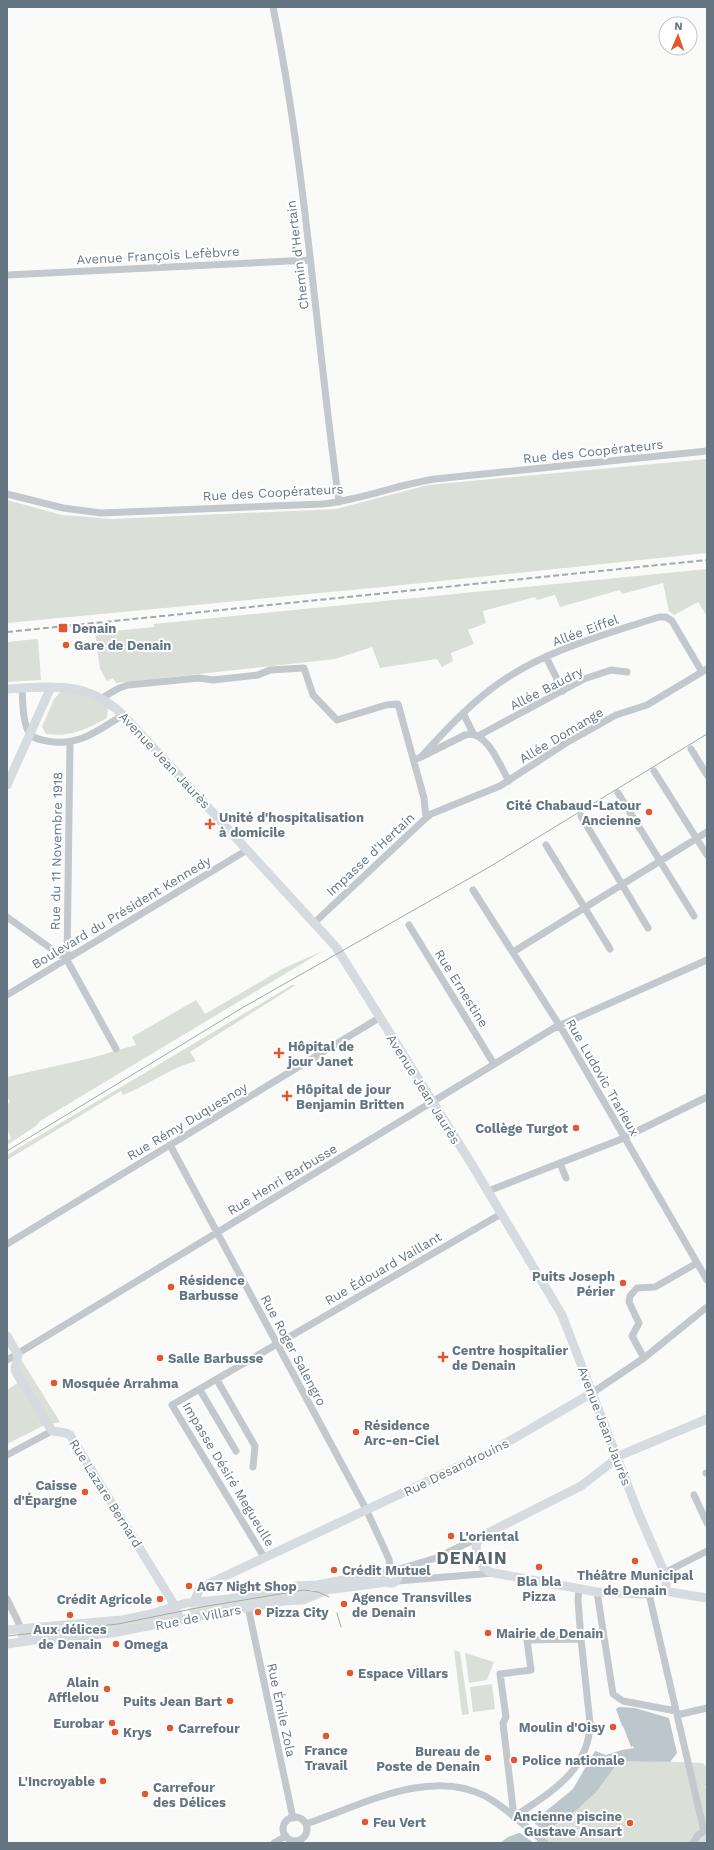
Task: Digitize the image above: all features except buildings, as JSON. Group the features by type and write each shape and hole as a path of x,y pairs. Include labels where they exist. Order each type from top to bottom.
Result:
{"street":[{"name":"Chemin d'Hertain","path":"273,7 290,110 310,260 339,502"},
{"name":"Avenue François Lefèbvre","path":"7,275 310,260"},
{"name":"Rue des Coopérateurs","path":"7,494 72,510 101,513 339,502 431,480 707,451"},
{"name":"Allée Eiffel","path":"417,758 463,713 497,685 546,658 591,640 662,616 672,621 705,671"},
{"path":"546,658 562,691"},
{"name":"Impasse d'Hertain","path":"102,698 119,688 128,685 199,678 209,680 258,675 270,670 304,668 313,695 337,720 386,705 398,704 417,758 426,802 426,818 314,923"},
{"name":"Allée Baudry","path":"417,758 465,735 476,735 584,679 595,677 608,671 627,672"},
{"name":"Allée Domange","path":"426,818 431,814 509,781 616,715 647,705 705,671"},
{"path":"7,785 51,686"},
{"name":"Avenue Jean Jaurès","path":"7,689 51,686 75,688 102,698 123,715 338,949 379,1018 488,1191 562,1315 664,1573 666,1591"},
{"path":"22,688 25,721 30,735 38,739 56,742 70,742 83,739 123,715"},
{"path":"463,713 476,735 485,740 509,781"},
{"name":"Rue du 11 Novembre 1918","path":"67,960 70,742"},
{"path":"691,749 707,775"},
{"path":"654,771 707,855"},
{"path":"618,793 694,916"},
{"path":"581,816 648,928"},
{"path":"513,952 707,832"},
{"path":"546,845 610,948"},
{"name":"Boulevard du Président Kennedy","path":"7,995 247,850"},
{"name":"Rue Ludovic Trarieux","path":"473,890 560,1025 707,1280"},
{"path":"7,917 67,960 116,1049"},
{"name":"Rue Ernestine","path":"409,926 494,1064"},
{"name":"Rue Henri Barbusse","path":"7,1360 560,1025 707,960"},
{"name":"Rue Rémy Duquesnoy","path":"7,1244 379,1018"},
{"path":"488,1191 625,1137 707,1097"},
{"name":"Rue Roger Salengro","path":"170,1145 366,1509 389,1559 390,1570"},
{"path":"560,1162 566,1178"},
{"name":"Rue Édouard Vaillant","path":"277,1343 501,1214"},
{"path":"644,1358 633,1338 633,1333 639,1323 629,1302 630,1296 638,1288 655,1287 697,1263"},
{"name":"Rue Desandrouins","path":"194,1602 199,1590 203,1586 494,1450 592,1393 644,1358 707,1307"},
{"path":"7,1336 18,1353"},
{"name":"Impasse Désiré Megueulle","path":"264,1557 172,1405 217,1380 243,1362 277,1343"},
{"name":"Rue Lazare Bernard","path":"18,1353 19,1357 16,1372 52,1431 66,1433 70,1436 175,1606 178,1614 178,1621"},
{"path":"217,1380 255,1446 253,1467"},
{"path":"200,1390 236,1451"},
{"path":"493,1573 397,1581 391,1584 387,1582 384,1577 390,1570 436,1558 480,1537 580,1486 598,1474 617,1457 707,1419"},
{"path":"7,1455 52,1431"},
{"path":"694,1495 707,1523"},
{"path":"480,1537 476,1547 480,1561 486,1571 493,1573 517,1576 597,1592 650,1594 666,1591 707,1598"},
{"path":"664,1573 707,1551"},
{"path":"390,1570 399,1576 397,1581"},
{"name":"Rue de Villars","path":"7,1630 22,1630 122,1620 151,1614 175,1606 194,1602 229,1599 296,1586 317,1585 390,1570"},
{"name":"Rue de Villars","path":"7,1644 112,1633 248,1607 284,1601 302,1600 325,1591 387,1582"},
{"path":"514,1817 561,1784 577,1766 590,1733 578,1600 579,1589"},
{"path":"597,1592 613,1694 623,1701 676,1713 707,1708"},
{"path":"650,1594 676,1713 706,1830 698,1835 693,1843"},
{"path":"7,1598 22,1630"},
{"name":"Rue Émile Zola","path":"248,1607 293,1818"},
{"path":"514,1817 503,1723 506,1718 500,1674 531,1670 527,1640 581,1639"},
{"path":"306,1824 402,1790 432,1784 475,1791 496,1803 544,1842"},
{"path":"293,1818 300,1818 306,1824 307,1833 302,1839 295,1841 286,1836 284,1825 287,1821 293,1818"},
{"path":"274,1843 286,1836"}],"shaded area":[{"path":"707,459 707,553 383,587 7,623 7,500 62,515 112,519 336,509 428,485"},
{"path":"707,569 707,616 698,602 674,615 669,611 663,583 622,594 620,590 560,607 555,595 537,600 535,597 483,611 486,623 468,630 474,644 451,653 453,661 442,667 437,659 380,668 372,647 335,659 116,683 113,678 107,681 100,669 95,633 154,627 154,624"},
{"path":"38,639 41,680 7,682 7,642"},
{"path":"61,691 86,696 103,704 108,708 107,718 78,732 55,735 46,734 42,727 54,699"},
{"path":"323,951 40,1121 36,1126 7,1145 7,1141 11,1138 7,1128 7,1104 10,1103 7,1095 7,1077 91,1058 136,1045 132,1037 196,1000 205,1014 284,968"},
{"path":"292,985 296,985 190,1052 196,1061 168,1072 123,1095 121,1091 7,1160 7,1155"},
{"path":"22,1361 60,1422 43,1426 7,1444 7,1390 19,1382 18,1367"},
{"path":"306,1589 313,1594 191,1615 189,1608"},
{"path":"174,1611 175,1617 99,1632 99,1625"},
{"path":"93,1625 94,1633 18,1640 18,1633"},
{"path":"454,1650 460,1652 469,1714 462,1715"},
{"path":"465,1653 494,1662 487,1680 469,1683"},
{"path":"492,1684 495,1709 473,1712 470,1687"},
{"path":"619,1707 635,1708 669,1718 677,1753 670,1762 624,1761 616,1765 596,1792 577,1810 530,1843 500,1843 508,1837 519,1833 573,1789 595,1751 606,1755 634,1748 633,1746 631,1747 622,1726 616,1709"},
{"path":"627,1760 703,1763 707,1768 707,1785 705,1787 707,1790 707,1843 530,1843 558,1825 584,1804 614,1768"}],"pier":[{"path":"531,1820 547,1834 534,1843 517,1831"}],"tram line":[{"path":"7,1151 242,1008 491,866 707,734"},
{"path":"7,1636 118,1624 202,1607 304,1590 318,1592 329,1597"},
{"path":"337,1613 341,1627"}],"railway":[{"path":"7,632 707,560"}],"place":[{"name":"Denain","path":"63,628"},
{"name":"Gare de Denain","path":"66,645"},
{"name":"Cité Chabaud-Latour Ancienne","path":"649,812"},
{"name":"Unité d'hospitalisation à domicile","path":"210,824"},
{"name":"Hôpital de jour Janet","path":"279,1053"},
{"name":"Hôpital de jour Benjamin Britten","path":"287,1096"},
{"name":"Collège Turgot","path":"576,1128"},
{"name":"Puits Joseph Périer","path":"623,1283"},
{"name":"Résidence Barbusse","path":"171,1287"},
{"name":"Centre hospitalier de Denain","path":"443,1357"},
{"name":"Salle Barbusse","path":"160,1358"},
{"name":"Mosquée Arrahma","path":"54,1383"},
{"name":"Résidence Arc-en-Ciel","path":"356,1432"},
{"name":"Caisse d'Épargne","path":"85,1492"},
{"name":"L'oriental","path":"451,1536"},
{"name":"Théâtre Municipal de Denain","path":"635,1561"},
{"name":"Bla bla Pizza","path":"539,1567"},
{"name":"Crédit Mutuel","path":"334,1570"},
{"name":"AG7 Night Shop","path":"189,1586"},
{"name":"Crédit Agricole","path":"160,1599"},
{"name":"Agence Transvilles de Denain","path":"344,1604"},
{"name":"Pizza City","path":"258,1612"},
{"name":"Aux délices de Denain","path":"70,1615"},
{"name":"Mairie de Denain","path":"488,1633"},
{"name":"Omega","path":"116,1644"},
{"name":"Espace Villars","path":"350,1673"},
{"name":"Alain Afflelou","path":"107,1689"},
{"name":"Puits Jean Bart","path":"230,1701"},
{"name":"Eurobar","path":"112,1723"},
{"name":"Moulin d'Oisy","path":"613,1727"},
{"name":"Carrefour","path":"170,1728"},
{"name":"Krys","path":"115,1732"},
{"name":"France Travail","path":"326,1736"},
{"name":"Bureau de Poste de Denain","path":"488,1758"},
{"name":"Police nationale","path":"514,1760"},
{"name":"L'Incroyable","path":"103,1781"},
{"name":"Carrefour des Délices","path":"145,1794"},
{"name":"Feu Vert","path":"365,1822"},
{"name":"Ancienne piscine Gustave Ansart","path":"630,1823"}],"district":[{"name":"DENAIN","path":"472,1558"}]}
